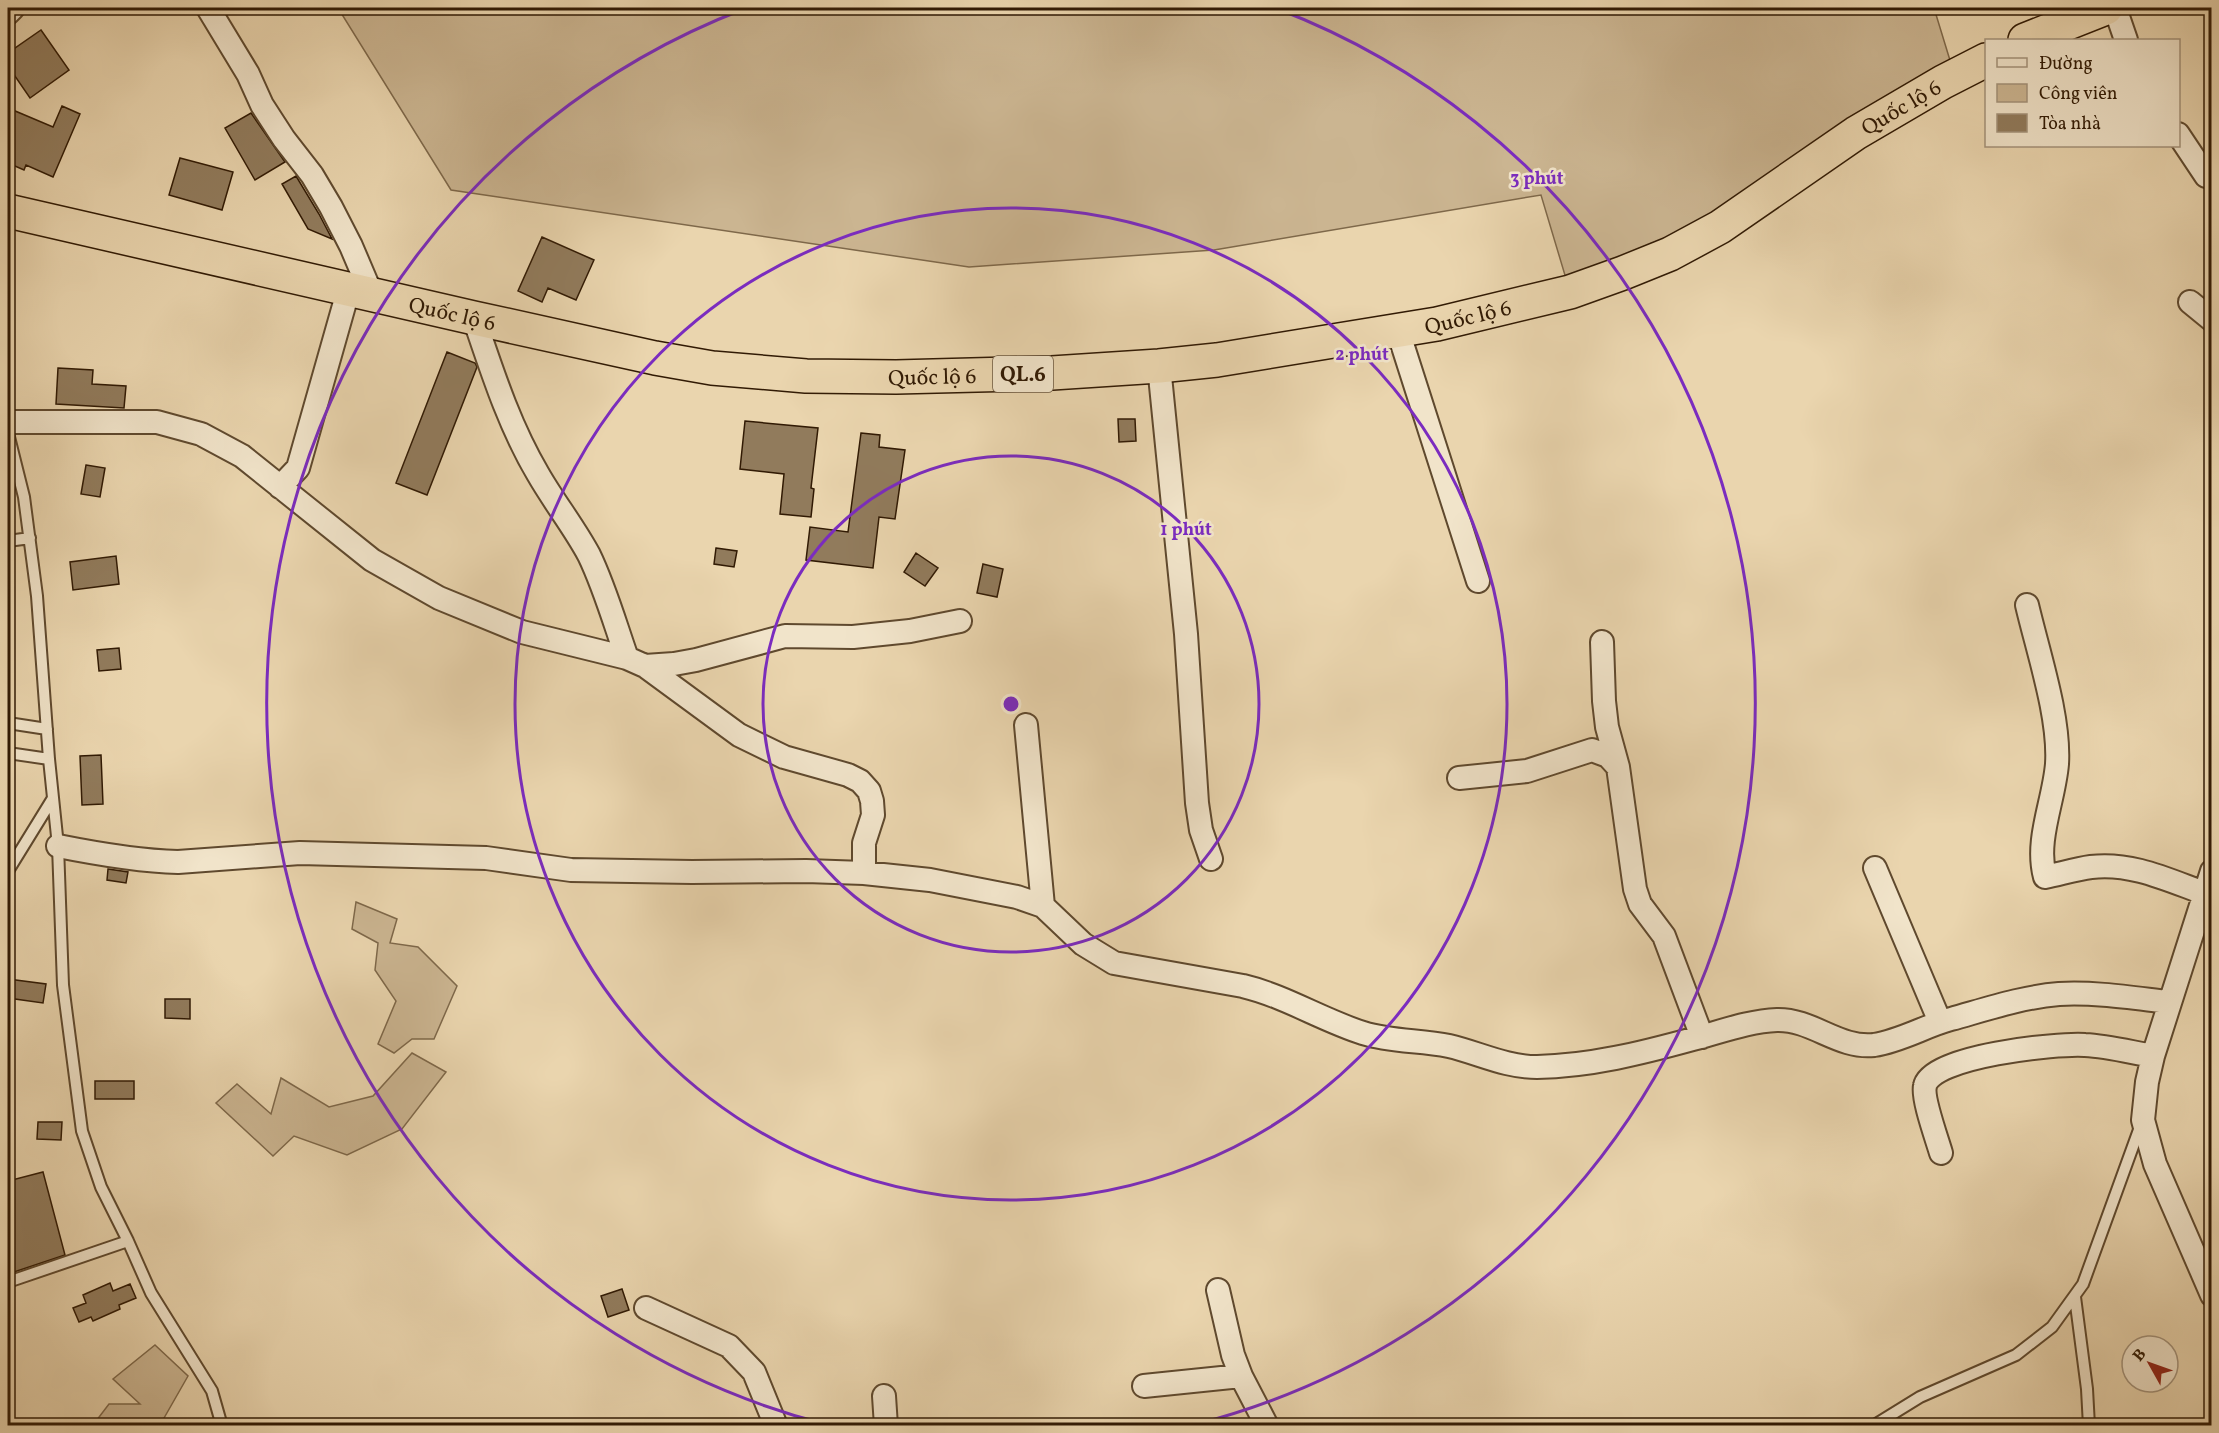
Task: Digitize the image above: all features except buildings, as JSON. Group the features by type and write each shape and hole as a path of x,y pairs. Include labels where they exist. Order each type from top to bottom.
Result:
{"highway":[{"path":"2027,39 2098,9"},
{"name":"Quốc lộ 6","path":"8,211 474,318 655,358 712,368 807,376 941,376 1052,373 1159,366 1217,360 1398,331 1483,314 1570,291 1671,254 1720,227 1856,133 1942,82 1985,60"}],"street":[{"path":"208,8 248,74 262,105 284,140 312,175 331,207 351,246 360,291 298,468 280,487"},
{"path":"2098,9 2125,39"},
{"path":"2180,137 2206,176"},
{"path":"2190,302 2211,320"},
{"path":"474,318 511,420 537,472 588,554 636,662 747,740 784,757 860,781 869,791 873,815 864,843 864,873"},
{"path":"1398,331 1478,581"},
{"path":"1159,366 1186,634 1197,803 1201,830 1211,859"},
{"path":"8,422 157,422 201,434 242,456 372,560 439,598 522,632 636,662 674,664 785,636 853,637 910,631 960,621"},
{"path":"2027,605 2049,697 2057,763 2041,853 2045,877 2091,867 2124,867 2151,874 2204,894"},
{"path":"1602,642 1605,710 1618,767 1635,889 1640,904 1664,936 1702,1037"},
{"path":"1026,725 1043,906"},
{"path":"1459,778 1527,771 1592,750 1608,756 1618,767"},
{"path":"58,846 104,855 169,862 300,853 486,858 571,870 864,873 964,886 1017,897 1043,906 1083,944 1114,963 1253,988 1375,1037 1449,1046 1499,1063 1518,1066 1539,1067 1623,1058 1752,1024 1779,1020 1807,1025 1847,1042 1871,1045 1893,1041 1940,1022 2024,999 2058,994 2094,994 2169,1002"},
{"path":"1875,868 1940,1022"},
{"path":"2211,871 2153,1056 2147,1082 2143,1120 2155,1164 2206,1269 2211,1295"},
{"path":"1941,1153 1924,1085 1929,1078 1943,1069 1974,1058 2050,1044 2085,1045 2153,1056"},
{"path":"1218,1290 1233,1355 1241,1376 1267,1425"},
{"path":"645,1308 729,1346 753,1372 776,1425"},
{"path":"1144,1386 1241,1376"},
{"path":"884,1396 886,1425"}],"lane":[{"path":"8,434 24,497 39,607 49,759 58,846 63,985 82,1131 101,1187 163,1315 212,1391 222,1425"},
{"path":"8,541 30,538"},
{"path":"8,723 47,729"},
{"path":"8,753 49,759"},
{"path":"8,871 53,798"},
{"path":"1873,1425 1920,1396 2016,1355 2052,1327 2083,1284 2143,1120"},
{"path":"8,1282 128,1240"},
{"path":"2075,1297 2087,1389 2089,1425"}],"green space":[{"path":"338,8 1934,8 1956,80 1570,292 1541,195 1214,250 969,267 451,190"},
{"path":"356,902 397,919 390,943 418,947 457,986 434,1039 412,1039 394,1053 378,1044 396,1001 375,970 378,943 352,929"},
{"path":"412,1053 446,1072 402,1129 347,1155 294,1136 273,1156 216,1103 237,1084 271,1114 281,1078 329,1107 373,1096"},
{"path":"155,1345 188,1376 160,1425 93,1425 109,1404 140,1404 113,1379"}]}
